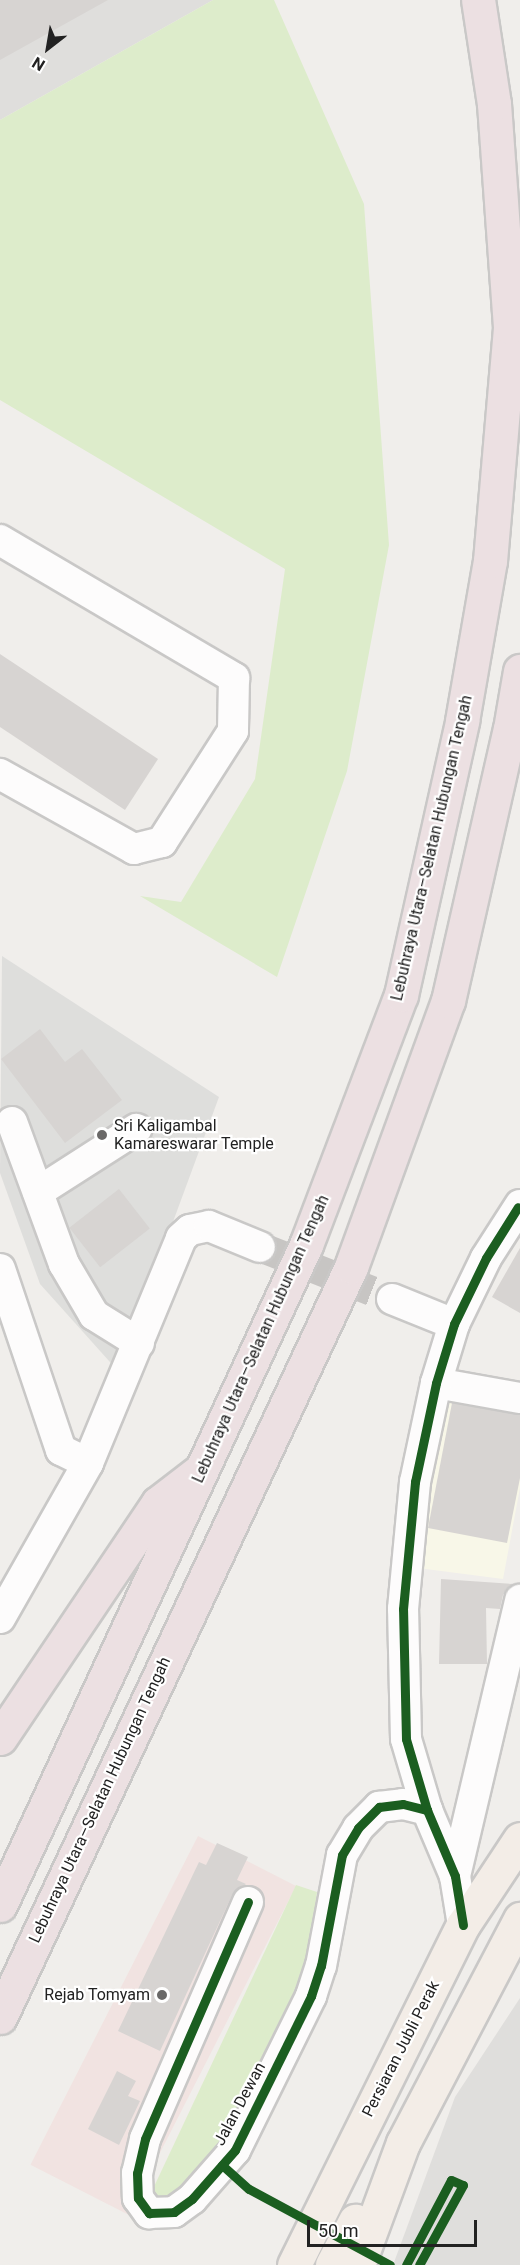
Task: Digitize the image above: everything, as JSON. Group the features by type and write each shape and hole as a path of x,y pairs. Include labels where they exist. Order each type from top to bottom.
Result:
{"highway":[{"name":"Lebuhraya Utara–Selatan Hubungan Tengah","path":"0,1905 306,1245 401,996 462,721 490,561 510,327 494,104 478,0"},
{"name":"Lebuhraya Utara–Selatan Hubungan Tengah","path":"0,2017 351,1267 448,1001 520,671"},
{"path":"0,1738 158,1503 204,1468"}],"main road":[{"name":"Persiaran Jubli Perak","path":"294,2265 463,1925 520,1839"},
{"path":"332,2265 359,2211 403,2143 520,1919"},
{"path":"358,2265 403,2143"}],"street":[{"path":"0,540 234,678 233,731 162,842 134,849 0,774"},
{"path":"12,1122 64,1264 94,1315 139,1343"},
{"path":"38,1192 136,1129"},
{"path":"463,1925 455,1876 427,1810 406,1738 403,1609 415,1482 436,1383 454,1324 486,1258 519,1206"},
{"path":"0,1618 88,1463 181,1238 190,1230 209,1226 260,1247"},
{"path":"0,1269 61,1450 88,1463"},
{"path":"392,1299 454,1324"},
{"path":"436,1383 520,1398"},
{"path":"455,1876 520,1600"},
{"name":"Jalan Dewan","path":"248,1902 145,2139 137,2173 138,2198 149,2213 174,2212 192,2199 235,2150 311,1996 321,1966 342,1855 358,1828 379,1807 403,1804 427,1810"}],"shaded area":[{"path":"0,0 213,0 0,120"},
{"name":"Sri Kaligambal Kamareswarar Temple","path":"2,956 219,1097 118,1371 40,1284 0,1173"},
{"path":"444,1396 520,1411 520,1488 503,1579 418,1568 426,1484"},
{"path":"198,1836 296,1886 128,2215 30,2165"},
{"path":"520,1998 520,2265 393,2265 455,2097"}],"green space":[{"path":"213,0 274,0 364,204 389,545 347,771 277,977 140,896 181,902 255,779 285,569 0,400 0,120"},
{"path":"296,1885 317,1892 305,1986 228,2153 172,2202 151,2193"}],"building":[{"path":"0,0 108,0 0,60"},
{"path":"0,654 158,759 125,810 0,727"},
{"path":"40,1029 65,1062 82,1049 122,1100 65,1143 1,1059"},
{"path":"119,1189 150,1228 100,1267 69,1228"},
{"path":"520,1248 520,1313 492,1297"},
{"path":"452,1403 520,1415 520,1478 507,1543 428,1528"},
{"path":"441,1579 513,1584 503,1595 500,1609 486,1608 487,1664 439,1664"},
{"path":"217,1843 248,1857 237,1880 246,1884 232,1895 160,2051 118,2031 199,1862 206,1865"},
{"path":"117,2071 136,2081 128,2096 140,2101 119,2145 88,2129"}],"tunnel":[{"path":"260,1247 392,1299"}],"cycle path":[{"path":"463,1925 455,1876 427,1810 406,1739 403,1609 415,1482 436,1383 454,1324 486,1258 518,1207"},
{"path":"248,1902 145,2139 137,2173 138,2198 149,2213 174,2212 192,2199 235,2150 311,1996 321,1966 342,1855 358,1828 379,1807 403,1804 427,1810"},
{"path":"222,2165 249,2189 390,2265"},
{"path":"406,2265 451,2180 463,2185 419,2265"}],"place":[{"name":"Sri Kaligambal Kamareswarar Temple","path":"102,1135"},
{"name":"Rejab Tomyam","path":"162,1995"}]}
